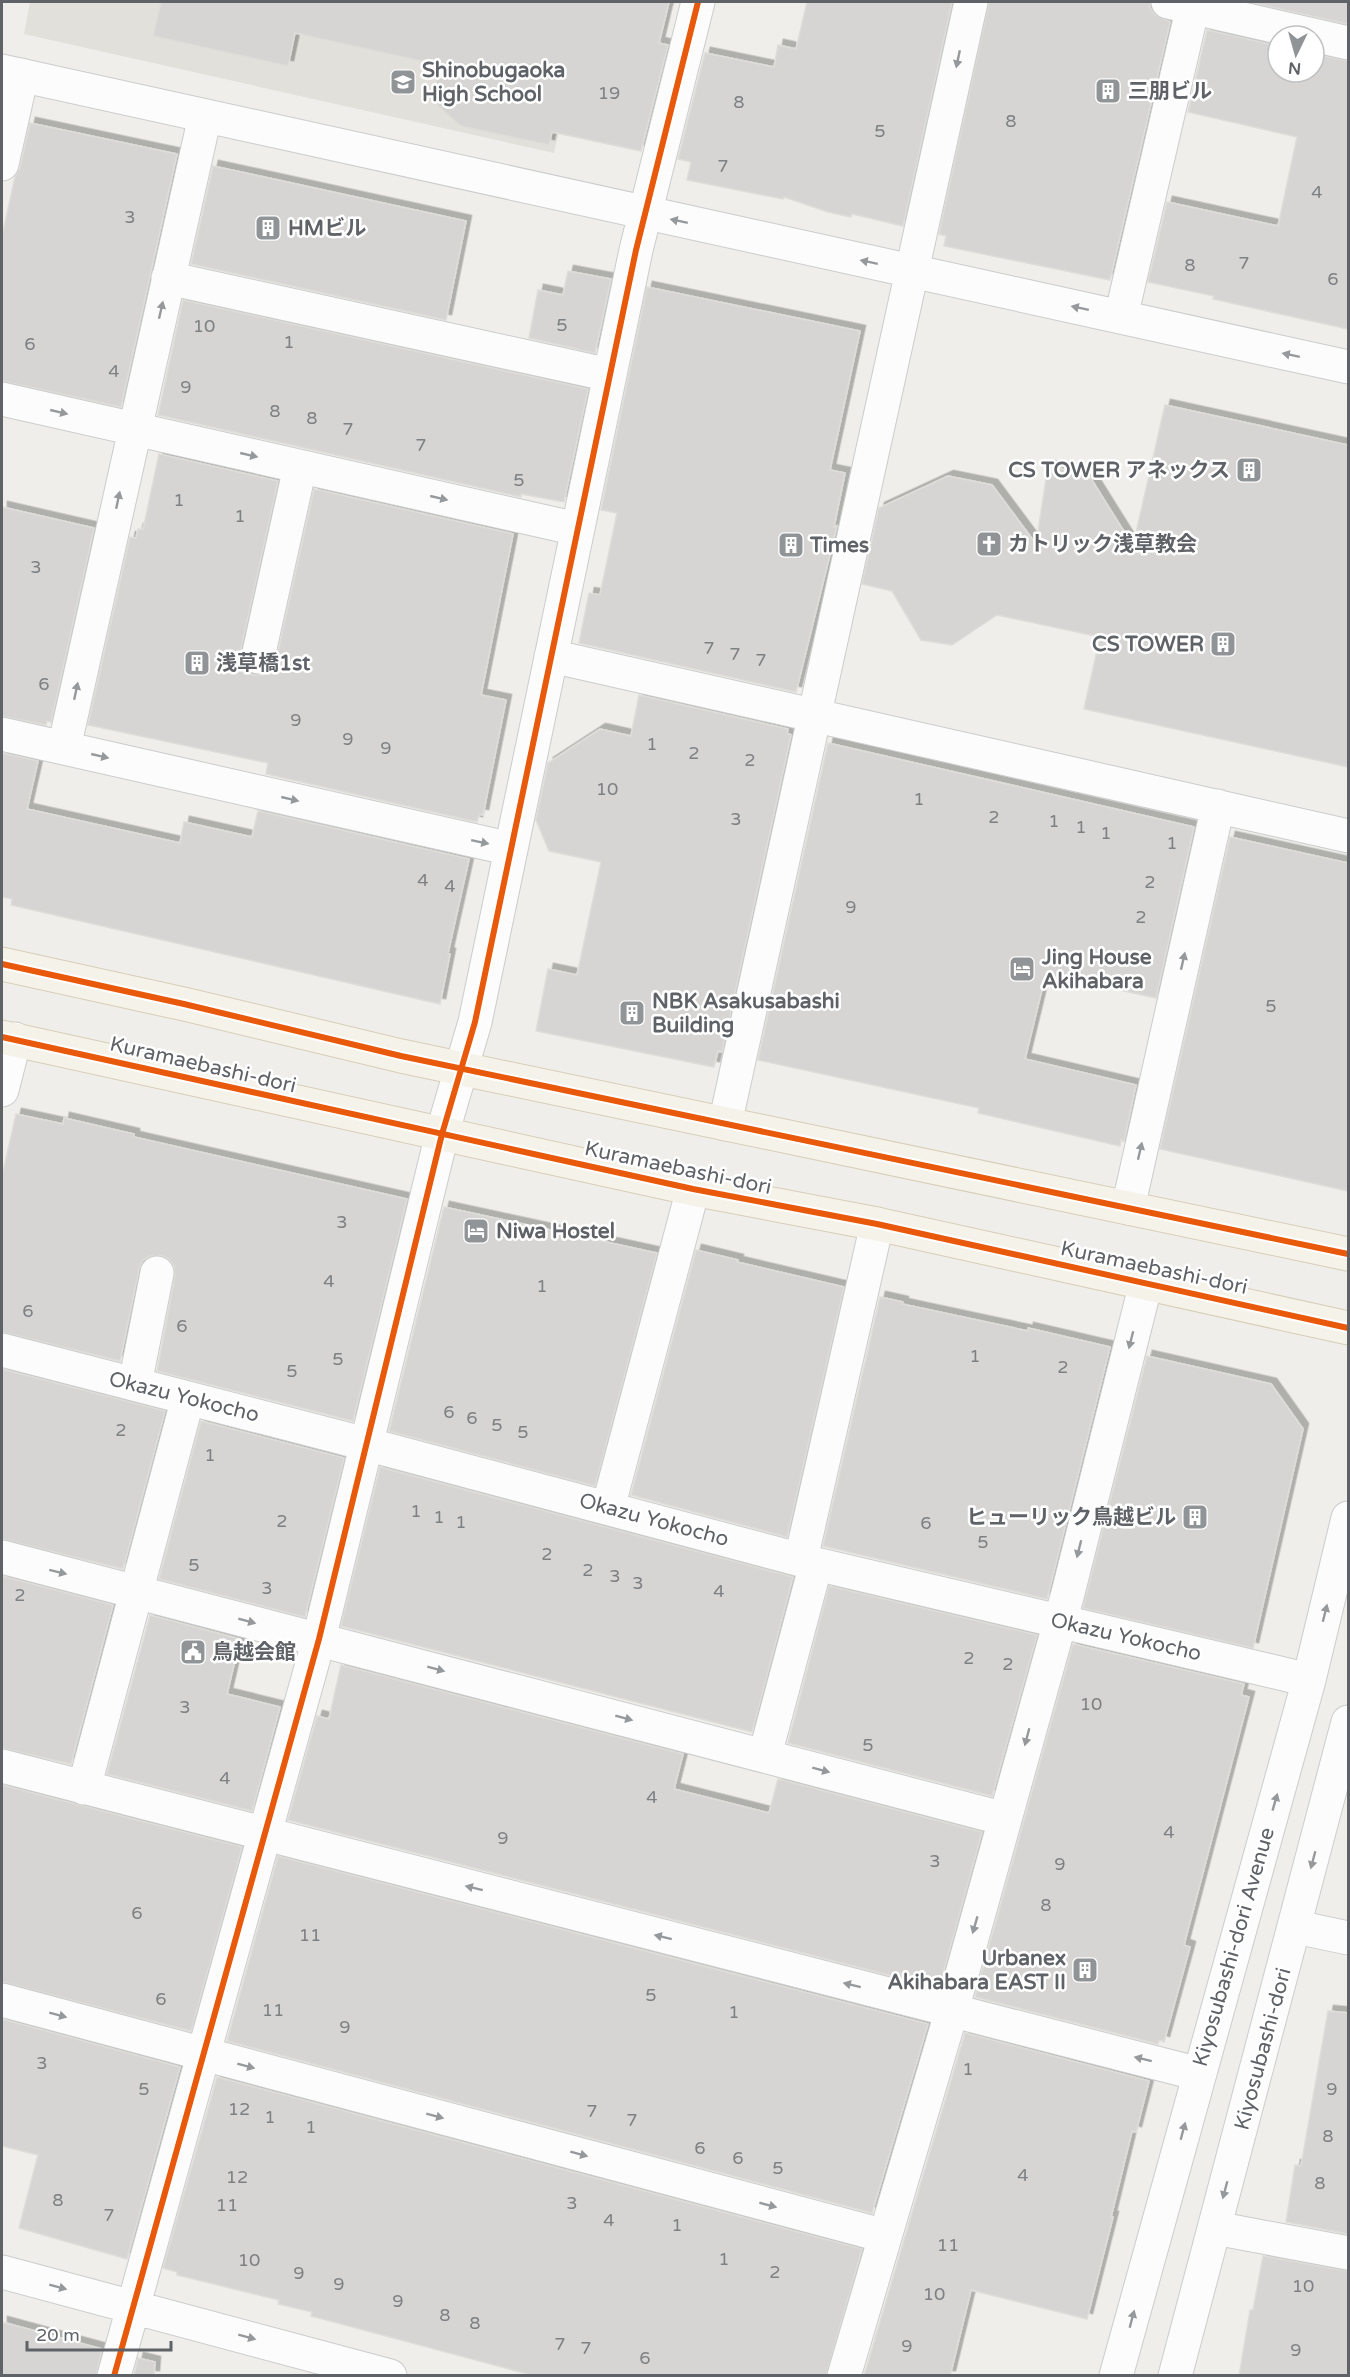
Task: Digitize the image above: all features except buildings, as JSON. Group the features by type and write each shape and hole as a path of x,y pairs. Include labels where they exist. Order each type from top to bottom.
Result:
{"main road":[{"path":"2,964 184,1004 401,1056 1348,1254"},
{"name":"Kuramaebashi-dori","path":"8,1038 693,1189 877,1224 1348,1328"}],"street":[{"path":"114,2376 319,1639 442,1134 475,1022 644,213 698,2"},
{"path":"725,1124 913,272 970,2"},
{"path":"1121,317 1185,3 1348,43"},
{"path":"2,164 12,73 1348,367"},
{"path":"64,748 204,116"},
{"path":"168,278 610,375"},
{"path":"2,399 578,530"},
{"path":"258,657 300,467"},
{"path":"551,656 1348,836"},
{"path":"2,734 511,849"},
{"path":"1128,1208 1218,806"},
{"path":"2,1090 8,1038"},
{"path":"608,1508 693,1189"},
{"path":"765,1755 808,1562 877,1224"},
{"path":"135,1384 158,1273"},
{"path":"844,2376 952,2010 1005,1819 1059,1621 1146,1283"},
{"name":"Okazu Yokocho","path":"2,1350 808,1562 1309,1680"},
{"path":"84,1788 188,1398"},
{"name":"Kiyosubashi-dori Avenue","path":"1116,2376 1309,1680 1348,1518"},
{"path":"2,1557 1005,1819"},
{"name":"Kiyosubashi-dori","path":"1175,2376 1296,1927 1348,1722"},
{"path":"2,1766 1199,2073"},
{"path":"1296,1927 1348,1938"},
{"path":"2,2000 885,2236"},
{"path":"1215,2228 1348,2253"},
{"path":"2,2272 390,2376"}],"shaded area":[{"name":"Shinobugaoka High School","path":"30,2 588,2 554,153 24,34"}],"cycle path":[{"path":"114,2376 319,1639 442,1134 475,1022 636,250 698,2"},
{"path":"2,964 184,1004 401,1056 1348,1254"},
{"path":"2,1037 693,1189 877,1224 1348,1328"}],"place":[{"name":"Shinobugaoka High School","path":"403,82"},
{"name":"三朋ビル","path":"1108,91"},
{"name":"HMビル","path":"268,228"},
{"name":"CS TOWER アネックス","path":"1249,470"},
{"name":"カトリック浅草教会","path":"989,544"},
{"name":"Times","path":"791,545"},
{"name":"CS TOWER","path":"1223,644"},
{"name":"浅草橋1st","path":"197,663"},
{"name":"Jing House Akihabara","path":"1022,969"},
{"name":"NBK Asakusabashi Building","path":"632,1013"},
{"name":"Niwa Hostel","path":"476,1231"},
{"name":"ヒューリック鳥越ビル","path":"1195,1517"},
{"name":"鳥越会館","path":"193,1652"},
{"name":"Urbanex Akihabara EAST II","path":"1085,1970"}]}
